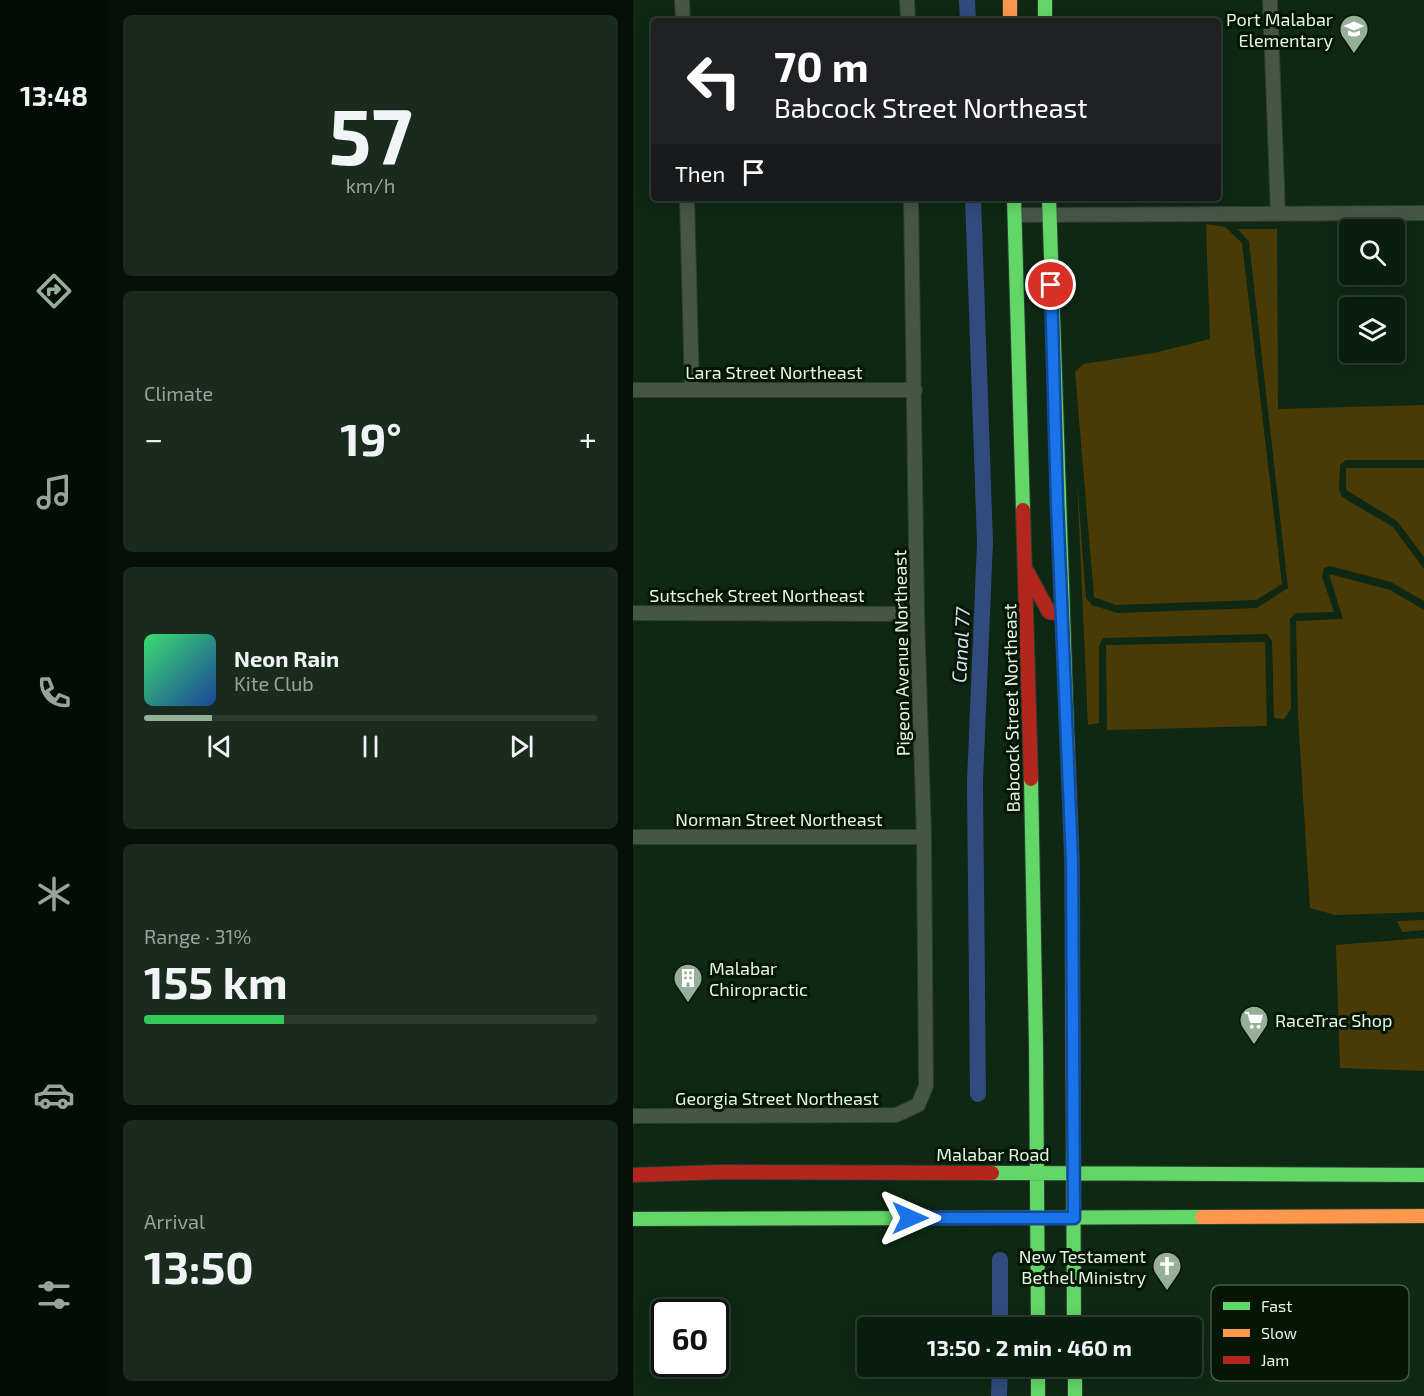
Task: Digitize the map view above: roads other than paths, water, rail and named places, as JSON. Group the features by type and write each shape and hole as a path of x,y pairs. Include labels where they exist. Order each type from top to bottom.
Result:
{"main road":[{"path":"1010,0 1010,18"},
{"path":"1045,0 1045,18"},
{"name":"Babcock Street Northeast","path":"1014,201 1026,568 1039,1218 1038,1317"},
{"path":"1049,201 1072,860 1074,1317"},
{"path":"1026,568 1049,612 1062,614"},
{"name":"Malabar Road","path":"633,1175 722,1172 1424,1174"},
{"path":"633,1219 1424,1216"},
{"path":"1038,1377 1038,1396"},
{"path":"1075,1377 1075,1396"}],"street":[{"path":"682,0 683,18"},
{"path":"907,0 908,18"},
{"path":"1270,0 1278,214"},
{"path":"687,201 692,390"},
{"name":"Pigeon Avenue Northeast","path":"911,201 917,614 924,837 926,1086 918,1105"},
{"path":"1015,215 1424,213"},
{"name":"Lara Street Northeast","path":"633,390 915,390"},
{"name":"Sutschek Street Northeast","path":"633,613 917,614"},
{"name":"Norman Street Northeast","path":"633,837 924,837"},
{"name":"Georgia Street Northeast","path":"633,1116 896,1115 918,1105"}],"waterway":[{"name":"Canal 77","path":"967,0 968,18"},
{"name":"Canal 77","path":"973,201 985,542 975,782 978,1094"},
{"name":"Canal 77","path":"1000,1260 1000,1317"},
{"name":"Canal 77","path":"999,1396 1000,1377"}],"place":[{"name":"Port Malabar Elementary","path":"1354,54"},
{"name":"Malabar Chiropractic","path":"688,1004"},
{"name":"RaceTrac Shop","path":"1254,1046"},
{"name":"New Testament Bethel Ministry","path":"1167,1292"}]}
